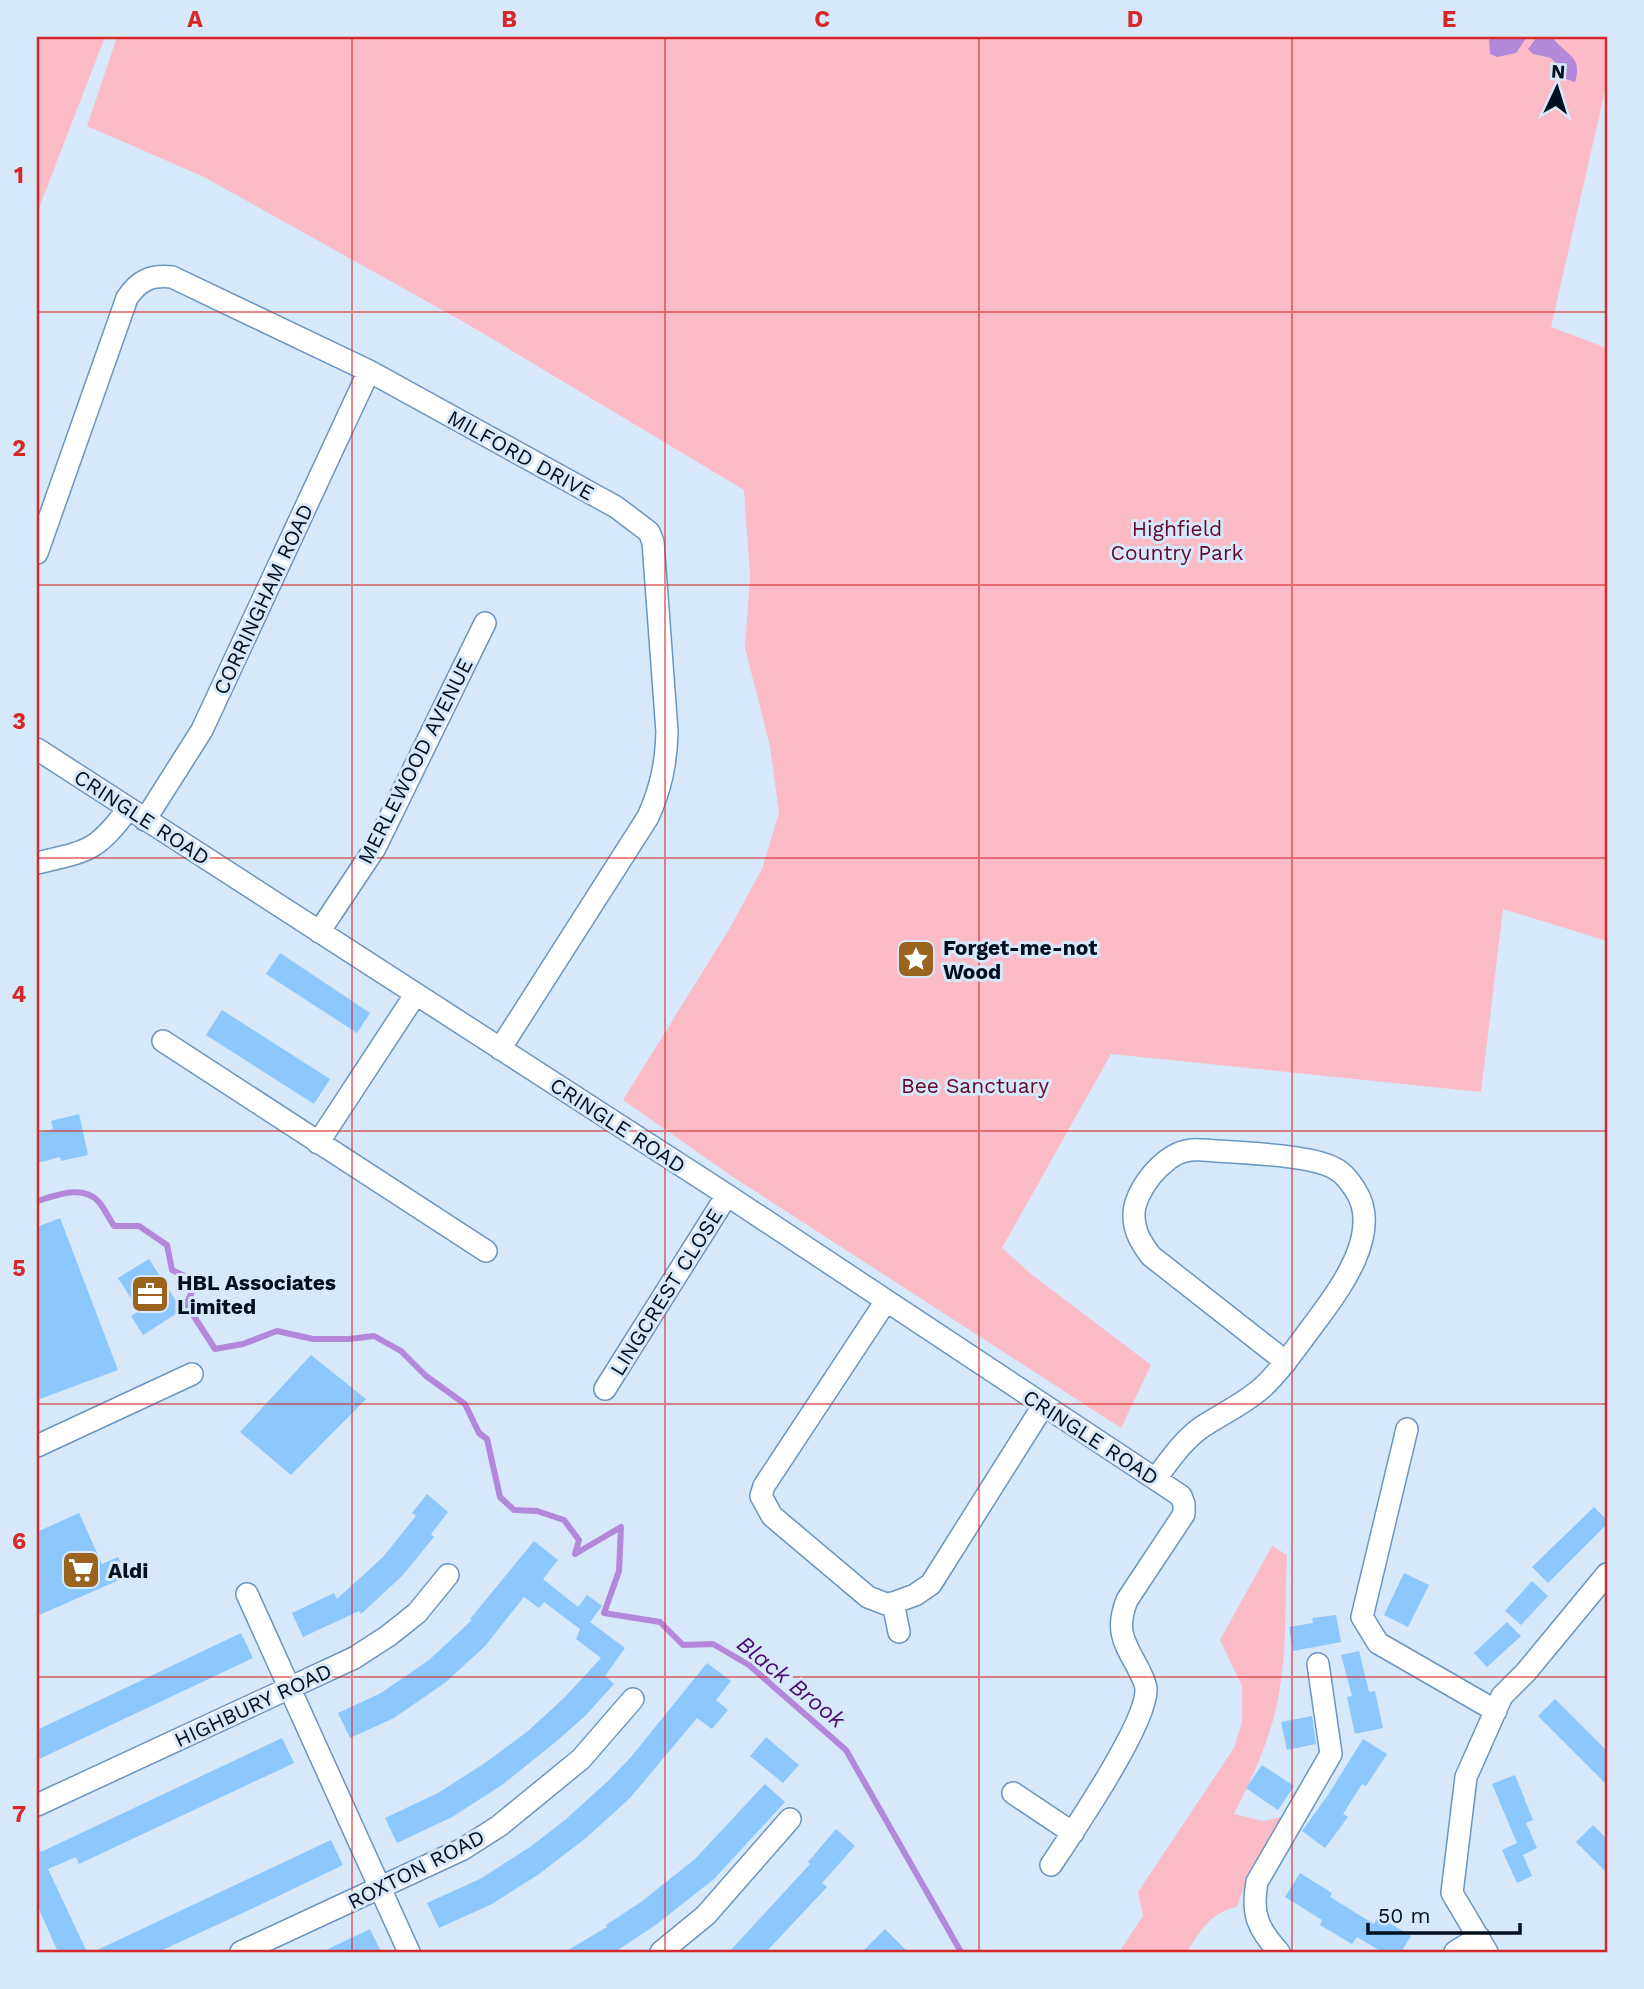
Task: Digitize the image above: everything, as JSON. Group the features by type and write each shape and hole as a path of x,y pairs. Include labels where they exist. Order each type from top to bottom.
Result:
{"street":[{"name":"MILFORD DRIVE","path":"37,553 127,298 145,279 156,275 172,277 369,371 616,507 649,532 653,542 667,732 666,763 660,790 648,817 500,1049"},
{"name":"CORRINGHAM ROAD","path":"37,863 81,852 99,844 136,815 201,730 369,371"},
{"name":"MERLEWOOD AVENUE","path":"319,932 374,848 485,623"},
{"name":"CRINGLE ROAD","path":"37,749 727,1195 1181,1496 1184,1514 1123,1612 1120,1628 1144,1679 1146,1692 1135,1728 1073,1833"},
{"path":"318,1143 415,995"},
{"path":"163,1041 486,1251"},
{"path":"1156,1478 1188,1439 1247,1400 1286,1362 1343,1285 1361,1243 1365,1223 1363,1202 1348,1178 1335,1168 1315,1161 1203,1150 1185,1151 1167,1159 1136,1201 1134,1215 1140,1241 1151,1255 1286,1362"},
{"name":"LINGCREST CLOSE","path":"605,1389 727,1195"},
{"path":"886,1301 764,1486 761,1496 772,1516 868,1597 886,1604 893,1603 915,1595 931,1584 1042,1406"},
{"path":"37,1446 192,1374"},
{"path":"1407,1429 1363,1618 1378,1643 1496,1711"},
{"name":"HIGHBURY ROAD","path":"37,1805 354,1658 417,1613 448,1575"},
{"path":"1455,1952 1483,1945 1452,1893 1466,1777 1502,1696 1607,1576"},
{"path":"247,1594 409,1952"},
{"path":"893,1603 899,1632"},
{"path":"1279,1952 1262,1933 1253,1904 1257,1882 1331,1754 1318,1664"},
{"name":"ROXTON ROAD","path":"241,1952 463,1849 499,1826 581,1759 633,1699"},
{"path":"1013,1793 1073,1833 1051,1864"},
{"path":"661,1952 706,1915 790,1819"}],"green space":[{"path":"37,37 105,37 37,213"},
{"name":"Highfield Country Park","path":"117,37 1607,37 1607,82 1551,327 1607,348 1607,941 1503,909 1481,1092 1111,1054 1002,1248 1031,1274 1151,1365 1121,1428 733,1177 623,1100 728,931 762,869 779,813 770,746 745,648 750,576 744,490 469,325 204,177 87,126"},
{"path":"1272,1546 1287,1555 1282,1677 1267,1740 1234,1814 1263,1821 1287,1816 1250,1869 1237,1907 1213,1918 1187,1952 1119,1952 1143,1916 1138,1892 1234,1748 1242,1722 1242,1686 1220,1640"}],"shaded area":[{"path":"1489,37 1527,37 1516,53 1497,57 1490,54"},
{"path":"1537,37 1552,37 1572,56 1577,66 1575,82 1557,76 1556,64 1551,58 1533,54 1528,49"}],"building":[{"path":"280,953 370,1013 357,1033 266,974"},
{"path":"222,1010 330,1079 314,1104 206,1035"},
{"path":"79,1114 88,1155 61,1161 60,1157 37,1163 37,1133 53,1129 51,1121"},
{"path":"60,1218 118,1370 37,1400 37,1227"},
{"name":"HBL Associates Limited","path":"149,1259 182,1310 143,1335 131,1316 139,1311 118,1278"},
{"path":"311,1355 366,1399 291,1475 240,1432"},
{"path":"427,1494 448,1512 431,1534 434,1537 402,1576 361,1614 359,1611 303,1637 292,1613 334,1593 337,1599 383,1557 416,1516 412,1513"},
{"path":"1594,1507 1607,1520 1607,1524 1548,1583 1532,1567"},
{"name":"Aldi","path":"79,1513 102,1564 118,1557 128,1576 37,1616 37,1532"},
{"path":"534,1541 558,1560 543,1579 578,1607 587,1595 602,1606 590,1622 625,1648 605,1676 614,1684 585,1716 502,1785 452,1817 397,1843 385,1818 438,1793 485,1763 528,1731 565,1697 601,1658 576,1639 580,1629 544,1602 539,1608 524,1597 485,1646 446,1682 394,1718 350,1738 338,1713 381,1693 429,1660 472,1620 470,1619"},
{"path":"1404,1573 1429,1585 1408,1627 1384,1615"},
{"path":"1532,1581 1548,1596 1521,1625 1505,1611"},
{"path":"1336,1615 1341,1642 1293,1651 1289,1627 1313,1623 1312,1618"},
{"path":"1507,1622 1521,1636 1487,1667 1474,1653"},
{"path":"241,1633 253,1658 37,1760 37,1730"},
{"path":"1359,1651 1369,1692 1375,1691 1383,1728 1355,1734 1347,1697 1352,1696 1341,1655"},
{"path":"707,1663 731,1681 716,1700 728,1710 712,1729 697,1718 630,1798 586,1838 539,1874 492,1904 439,1928 427,1903 480,1879 530,1847 565,1820 631,1757"},
{"path":"1555,1699 1607,1751 1607,1785 1538,1716"},
{"path":"1312,1716 1316,1744 1287,1750 1281,1722"},
{"path":"766,1737 799,1765 783,1783 750,1756"},
{"path":"282,1738 294,1763 79,1864 76,1857 48,1869 87,1952 58,1952 37,1905 37,1844 41,1852"},
{"path":"1363,1739 1387,1754 1366,1786 1362,1784 1343,1814 1348,1817 1325,1848 1302,1831"},
{"path":"1262,1765 1294,1786 1278,1810 1246,1788"},
{"path":"1515,1775 1533,1820 1526,1823 1537,1848 1523,1855 1532,1876 1517,1883 1502,1850 1517,1843 1492,1784"},
{"path":"765,1784 785,1802 714,1879 657,1924 615,1952 565,1952 607,1927 606,1925 641,1902 695,1859"},
{"path":"1593,1825 1607,1839 1607,1873 1576,1842"},
{"path":"836,1829 855,1846 822,1883 827,1887 766,1952 729,1952 810,1864 808,1862"},
{"path":"331,1840 343,1865 247,1911 158,1952 93,1952"},
{"path":"1300,1873 1332,1893 1330,1897 1374,1924 1378,1916 1411,1936 1401,1952 1382,1952 1357,1937 1352,1944 1320,1925 1322,1920 1285,1897"},
{"path":"370,1929 381,1952 322,1952"},
{"path":"885,1929 908,1952 862,1952"}],"waterway":[{"name":"Black Brook","path":"37,1201 60,1194 84,1193 98,1201 114,1226 139,1226 167,1245 172,1270 197,1282 186,1304 215,1349 243,1344 277,1331 313,1339 374,1336 401,1351 426,1376 465,1404 479,1433 487,1439 500,1497 514,1510 537,1511 564,1520 579,1540 575,1554 621,1527 619,1571 604,1613 660,1622 683,1645 713,1644 749,1665 846,1750 961,1952"}],"place":[{"name":"Forget-me-not Wood","path":"916,959"},
{"name":"HBL Associates Limited","path":"150,1294"},
{"name":"Aldi","path":"81,1570"}],"park label":[{"name":"Bee Sanctuary","path":"975,1085"}]}
